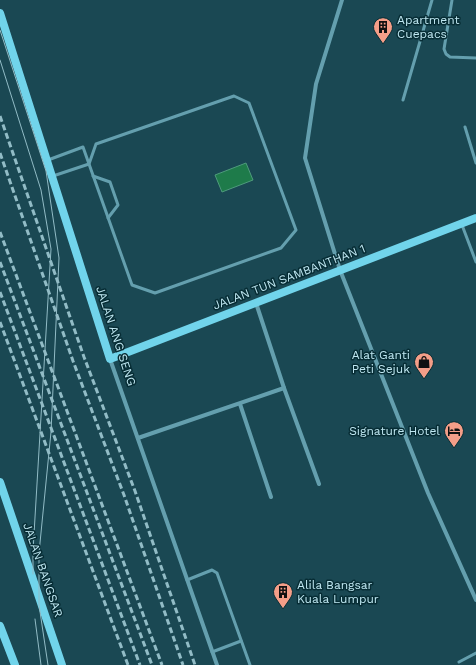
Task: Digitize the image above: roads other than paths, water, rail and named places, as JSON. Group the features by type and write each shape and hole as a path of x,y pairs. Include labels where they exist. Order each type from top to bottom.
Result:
{"street":[{"path":"342,0 316,84 305,158 340,270 428,493 476,600"},
{"name":"JALAN ANG SENG","path":"0,13 110,359 217,665"},
{"name":"JALAN TUN SAMBANTHAN 1","path":"110,359 476,218"},
{"path":"256,302 284,388 318,484"},
{"path":"138,438 284,388"},
{"path":"240,404 271,497"},
{"name":"JALAN BANGSAR","path":"0,482 62,665"},
{"path":"0,626 15,665"}],"lane":[{"path":"403,100 432,0"},
{"path":"452,0 444,49 446,54 450,57 476,58"},
{"path":"47,160 83,147 93,176 132,285 155,292 281,248 296,230 249,103 234,96 96,144 89,164"},
{"path":"465,127 476,163"},
{"path":"52,176 89,164"},
{"path":"93,176 110,182 118,205 108,218"},
{"path":"462,223 476,262"},
{"path":"187,580 212,570 217,573 250,665"},
{"path":"212,652 241,641"},
{"path":"459,662 476,653"}],"tram line":[{"path":"0,30 46,171 59,258 51,432 39,553 39,605 48,665"},
{"path":"0,60 41,190 51,249 33,551 33,574"},
{"path":"35,619 41,665"}],"railway":[{"path":"0,116 84,357 135,491 195,665"},
{"path":"0,153 73,361 124,495 183,665"},
{"path":"0,232 162,665"},
{"path":"0,262 152,665"},
{"path":"0,292 140,665"},
{"path":"0,322 128,665"}],"place":[{"name":"Apartment Cuepacs","path":"383,44"},
{"name":"Alat Ganti Peti Sejuk","path":"424,379"},
{"name":"Signature Hotel","path":"454,448"},
{"name":"Alila Bangsar Kuala Lumpur","path":"283,609"}]}
